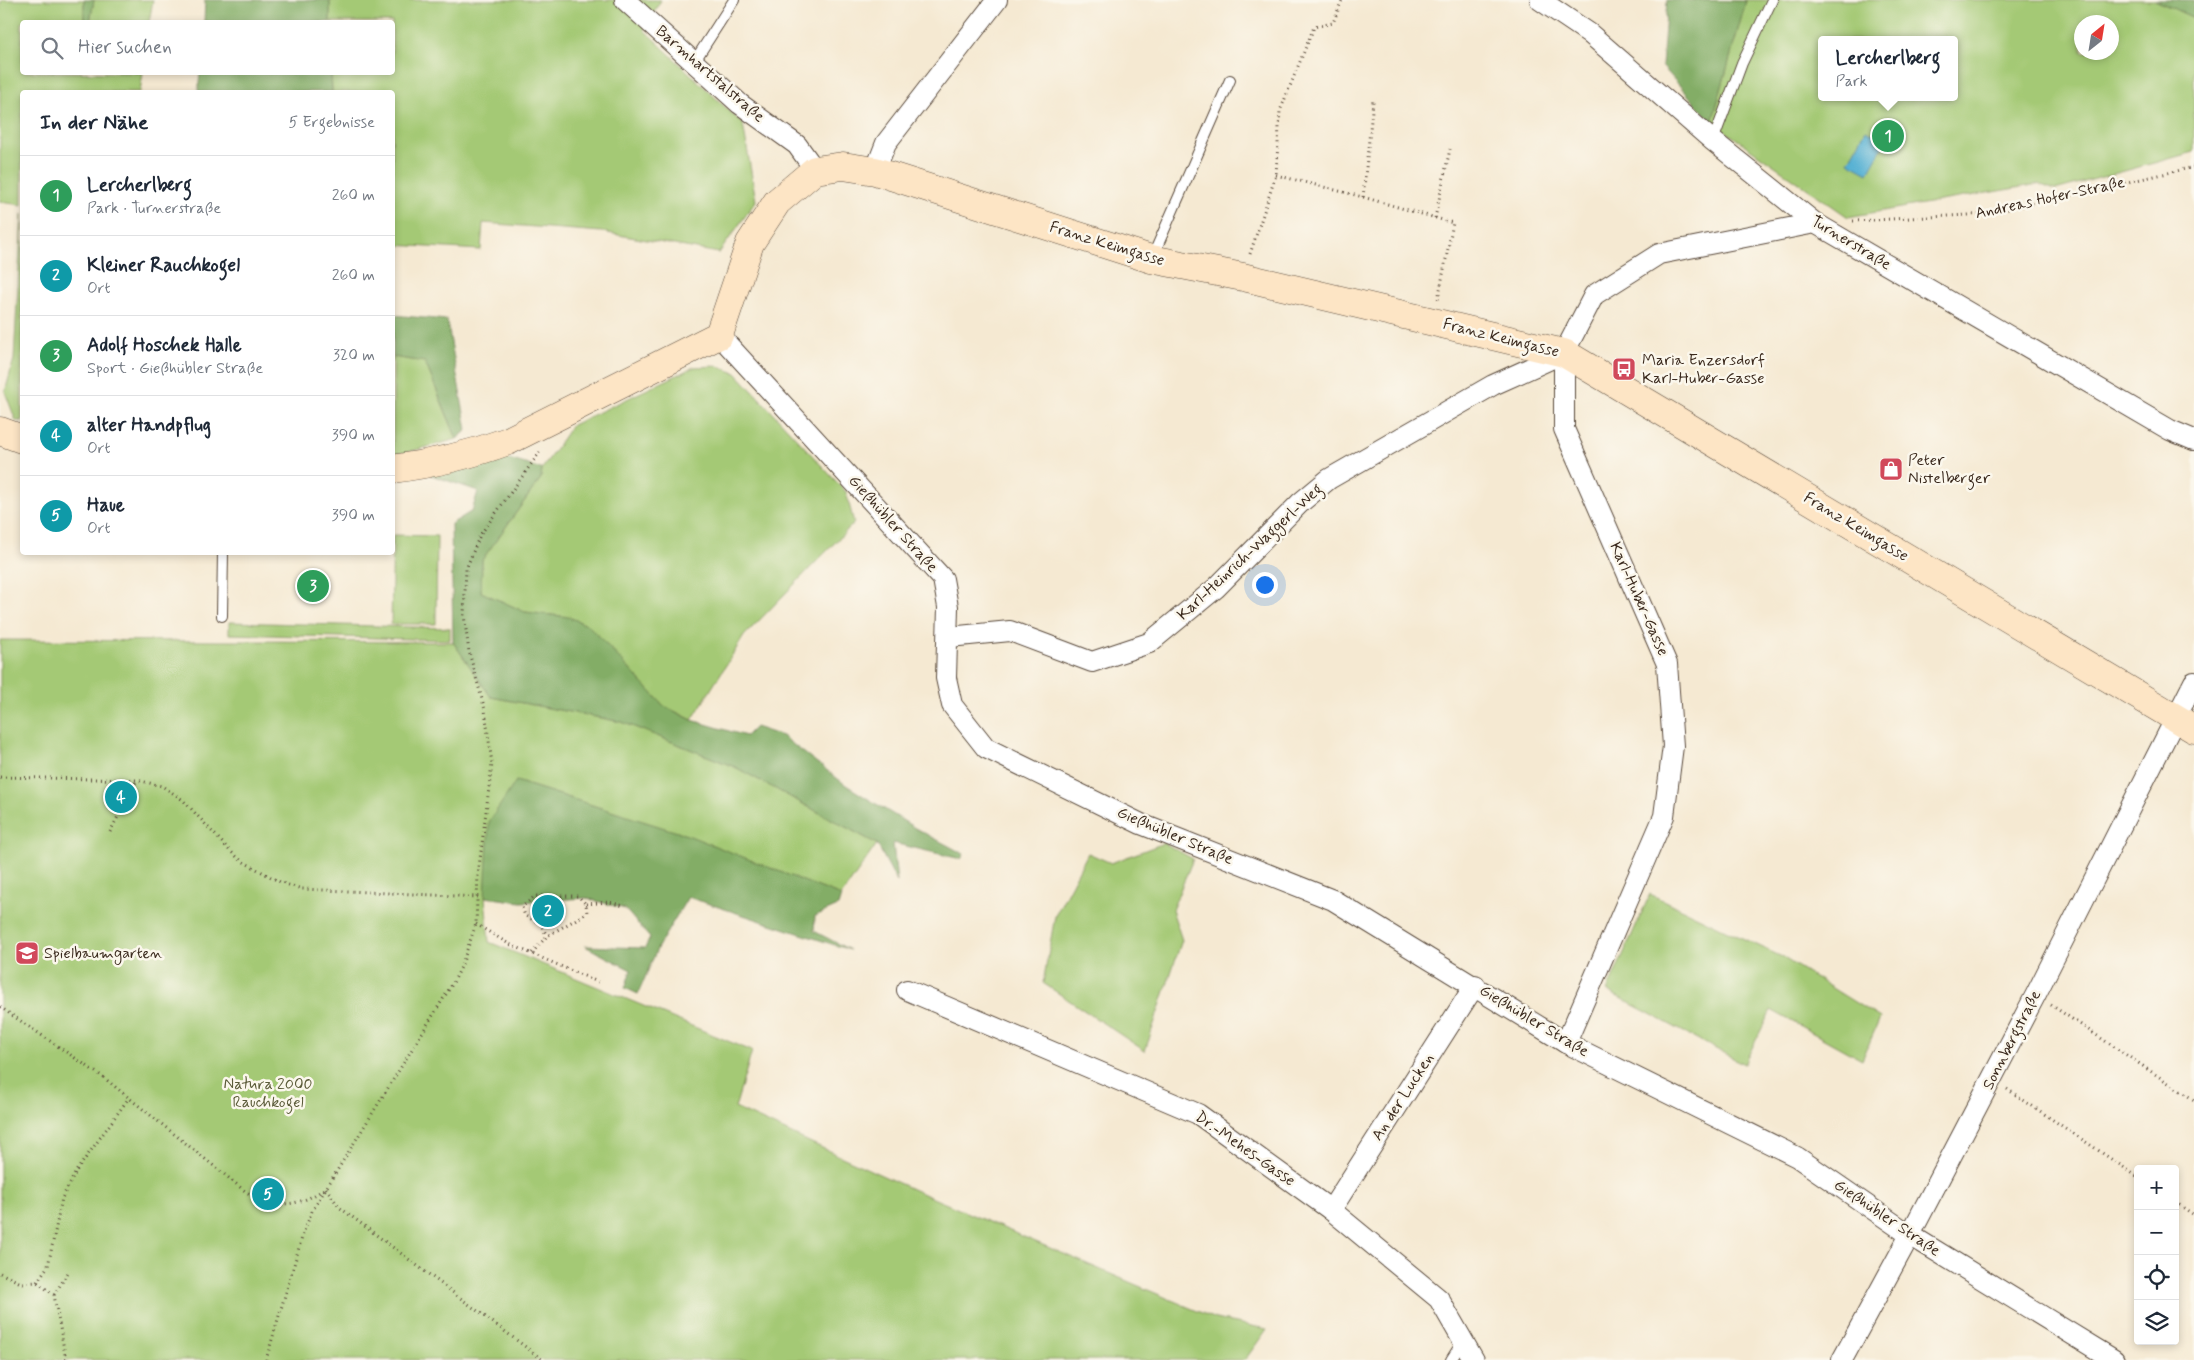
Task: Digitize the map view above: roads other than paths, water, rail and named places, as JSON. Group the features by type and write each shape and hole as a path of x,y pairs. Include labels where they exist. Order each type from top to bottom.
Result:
{"main road":[{"name":"Franz Keimgasse","path":"815,170 843,166 875,171 1151,259 1243,277 1564,353 2184,724"},
{"path":"395,468 452,459 508,441 719,335 750,243 776,202 815,170"},
{"path":"0,431 20,438"}],"street":[{"name":"Barmhartstalstraße","path":"625,0 740,104 797,145 815,170"},
{"path":"875,171 886,143 997,0"},
{"name":"Turnerstraße","path":"1540,0 1589,33 1713,141 1815,224 2170,430 2194,440"},
{"path":"1564,353 1594,295 1659,254 1815,224"},
{"name":"Gießhübler Straße","path":"719,335 943,579 948,607 949,637 946,678 952,705 986,748 1141,824 1333,900 1566,1042 1797,1157 1910,1235 2114,1360"},
{"name":"Karl-Heinrich-Waggerl-Weg","path":"949,637 1010,631 1092,662 1149,643 1216,588 1300,503 1329,479 1493,385 1564,353"},
{"name":"Karl-Huber-Gasse","path":"1564,353 1564,429 1668,664 1673,746 1664,816 1566,1042"},
{"name":"Sonnbergstraße","path":"1842,1360 1910,1235 2036,994 2184,724 2194,682"},
{"name":"An der Lucken","path":"1331,1210 1475,985"},
{"name":"Dr.-Mehes-Gasse","path":"907,990 1198,1114 1331,1210 1439,1298 1474,1360"}],"lane":[{"path":"694,62 734,0"},
{"path":"1713,141 1742,63 1772,0"},
{"path":"1151,259 1230,80"},
{"path":"222,616 223,555"},
{"path":"1451,1360 1463,1341"}],"water":[{"path":"1866,130 1886,141 1868,173 1848,162"}],"place":[{"name":"Lercherlberg","path":"1888,136"},
{"name":"Maria Enzersdorf Karl-Huber-Gasse","path":"1624,369"},
{"name":"Peter Nistelberger","path":"1891,469"},
{"name":"Adolf Hoschek Halle","path":"313,586"},
{"name":"alter Handpflug","path":"121,797"},
{"name":"Kleiner Rauchkogel","path":"548,911"},
{"name":"Spielbaumgarten","path":"27,953"},
{"name":"Haue","path":"268,1194"}],"park label":[{"name":"Natura 2000 Rauchkogel","path":"268,1093"}]}
